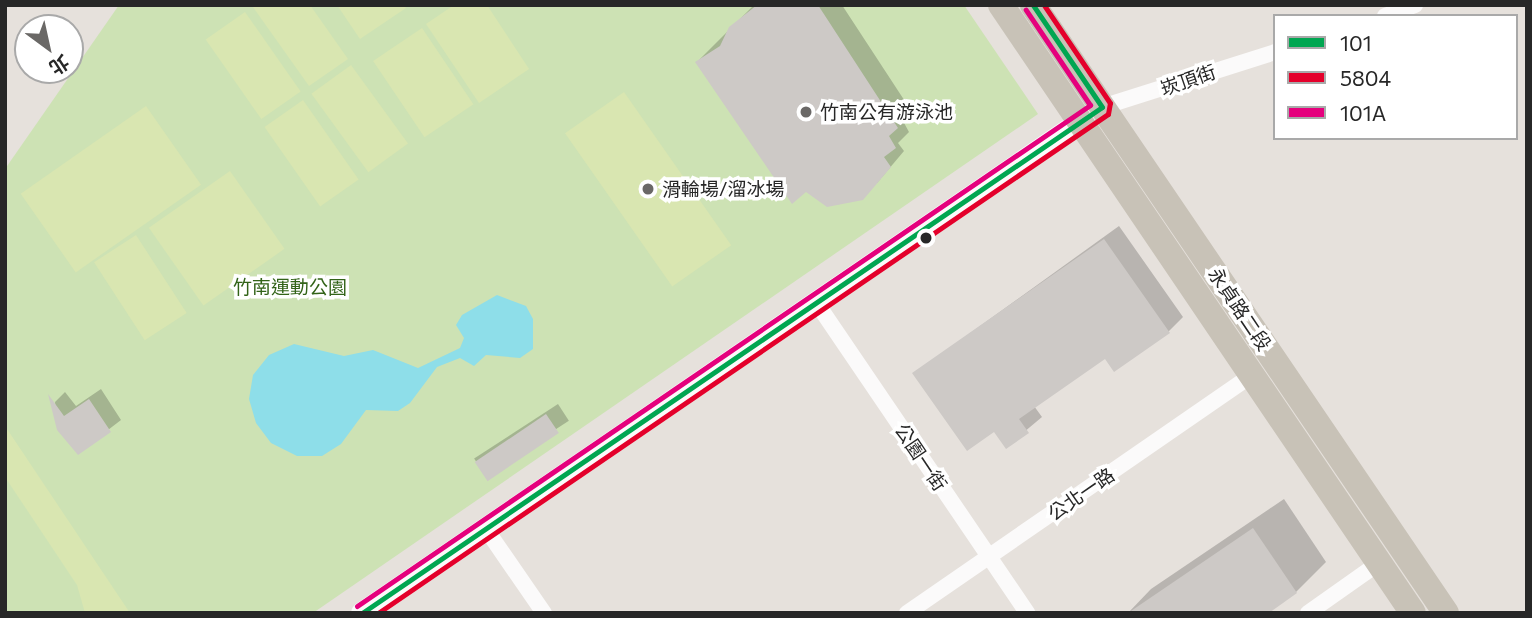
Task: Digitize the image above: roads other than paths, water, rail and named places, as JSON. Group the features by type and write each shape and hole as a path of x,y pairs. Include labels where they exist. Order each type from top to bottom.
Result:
{"main road":[{"name":"永貞路二段","path":"1001,5 1090,114 1340,458 1446,613"},
{"name":"永貞路二段","path":"1033,5 1090,114 1253,374 1413,613"},
{"path":"1317,472 1340,458"}],"street":[{"path":"1390,14 1415,5"},
{"name":"崁頂街","path":"1090,114 1273,53"},
{"path":"362,613 1090,114"},
{"name":"公園一街","path":"816,302 1027,613"},
{"name":"公北一路","path":"907,613 1253,374"},
{"path":"486,529 544,613"},
{"path":"1308,613 1379,563"}],"water":[{"path":"497,295 526,306 533,319 533,349 520,358 486,355 474,366 460,358 437,367 410,403 398,411 366,410 341,444 322,456 297,456 271,443 256,423 249,399 253,375 269,355 294,344 344,356 373,350 418,368 460,348 464,338 456,325 462,315"}],"place":[{"name":"竹南公有游泳池","path":"806,112"},
{"name":"滑輪場/溜冰場","path":"648,189"}],"park label":[{"name":"竹南運動公園","path":"290,287"}]}
